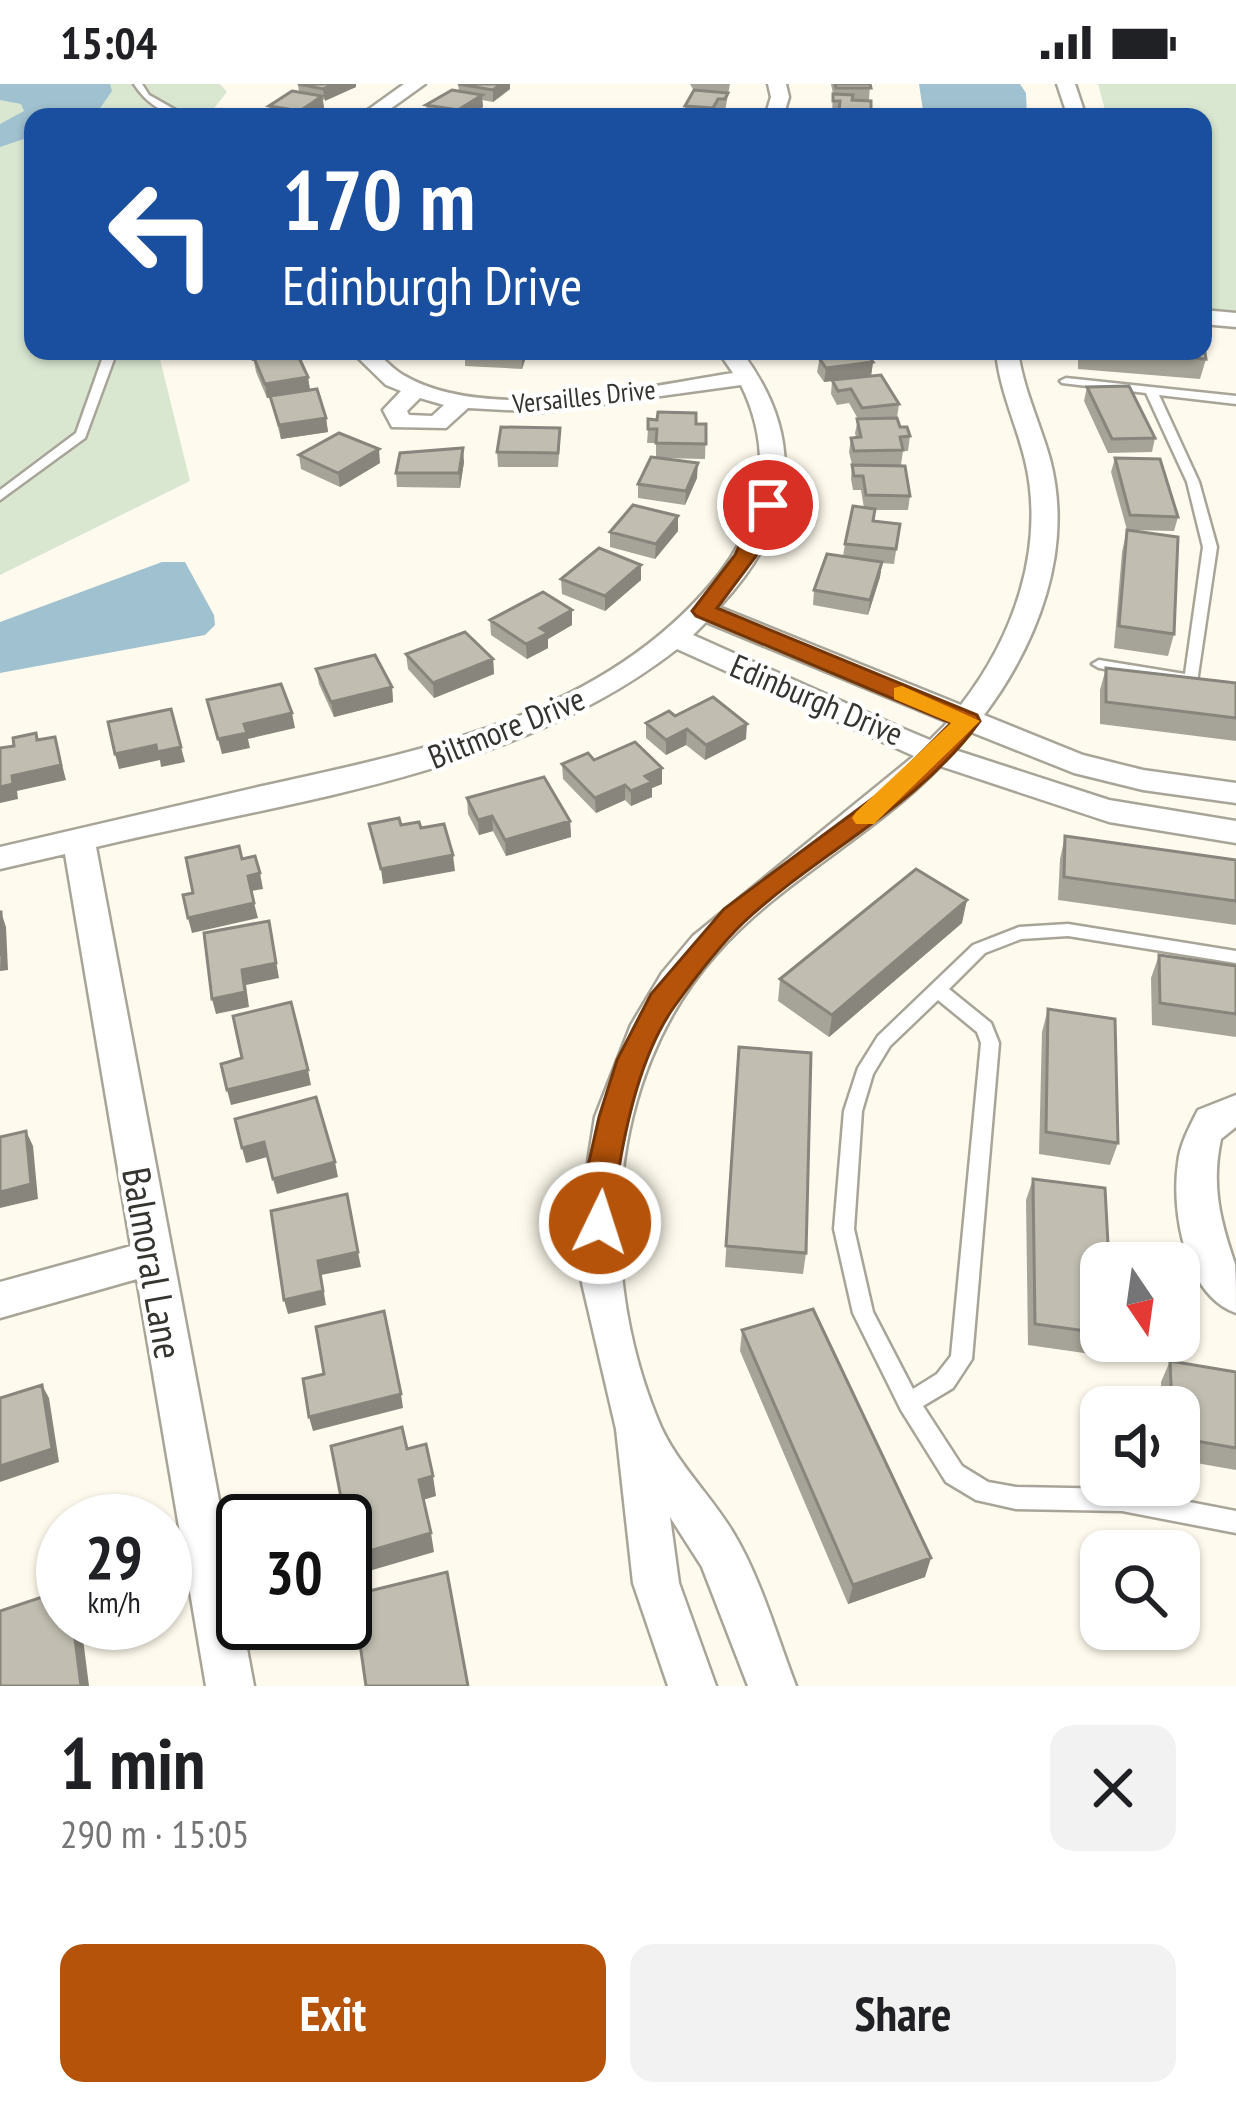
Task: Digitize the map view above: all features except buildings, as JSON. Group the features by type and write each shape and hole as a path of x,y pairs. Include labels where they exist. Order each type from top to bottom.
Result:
{"street":[{"path":"380,108 416,84"},
{"name":"Versailles Drive","path":"370,360 415,389 463,401 550,404 748,377"},
{"name":"Biltmore Drive","path":"0,858 357,778 472,745 531,724 588,696 675,638 704,611 760,531 774,476 770,423 736,360"},
{"path":"692,1686 655,1581 639,1431 612,1339 600,1263 600,1184 632,1060 661,1002 734,916 893,796 939,752 968,721 1000,672 1019,631 1044,542 1047,512 1008,360"},
{"path":"415,389 398,403 395,416 400,422 438,423 463,401"},
{"name":"Edinburgh Drive","path":"704,611 1074,763 1143,780 1236,793"},
{"name":"Edinburgh Drive","path":"675,638 939,752 1109,811 1236,832"},
{"name":"Balmoral Lane","path":"80,840 230,1686"},
{"path":"1236,1110 1211,1120 1199,1144 1200,1238 1219,1280 1236,1295"},
{"path":"0,1300 151,1258"},
{"path":"639,1431 720,1553 772,1686"}],"lane":[{"path":"138,84 146,97 167,108"},
{"path":"0,496 81,435 107,360"},
{"path":"1066,381 1236,400"},
{"path":"1150,389 1193,482 1210,547 1192,679"},
{"path":"1099,664 1214,683"},
{"path":"1236,957 1068,930 1036,930 995,939 979,949 884,1040 864,1073 853,1111 844,1229 862,1313 909,1403 954,1474 984,1492 1016,1498 1122,1500 1236,1522"},
{"path":"909,1403 945,1381 962,1359 990,1042 985,1028 939,991"}],"green space":[{"path":"0,84 220,84 227,92 214,108 24,108 24,360 160,360 190,481 0,575"},
{"path":"1098,84 1236,84 1236,313 1212,312 1212,108 1105,108"}],"water":[{"path":"0,84 110,84 112,91 100,108 24,111 21,104 0,100"},
{"path":"919,84 1020,84 1026,93 1027,108 923,108"},
{"path":"24,111 24,139 0,147 0,124"},
{"path":"162,562 185,562 214,615 215,625 205,635 0,673 0,622"}],"slow traffic":[{"path":"865,818 968,721 902,694"}],"route":[{"path":"600,1223 600,1184 615,1117 632,1060 661,1002 734,916 893,796 968,721 704,611 746,556 768,505"}]}
